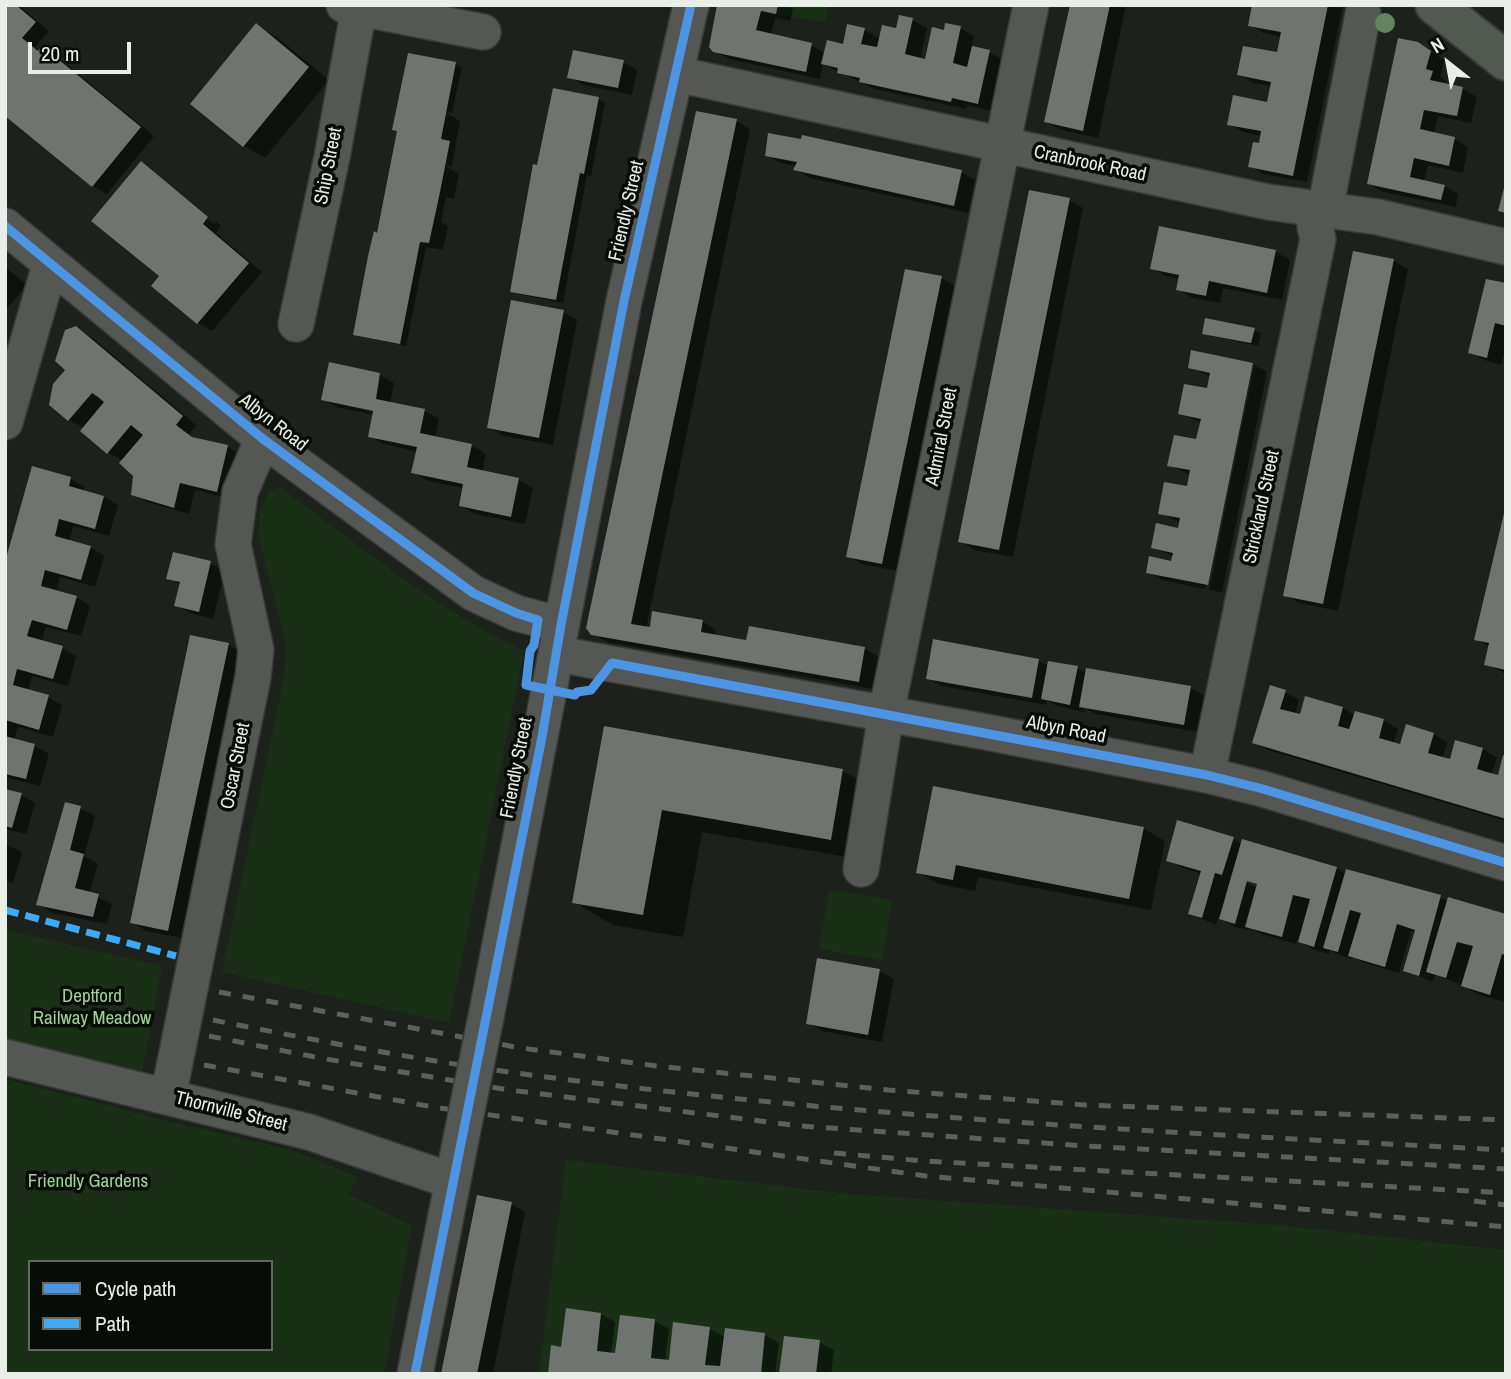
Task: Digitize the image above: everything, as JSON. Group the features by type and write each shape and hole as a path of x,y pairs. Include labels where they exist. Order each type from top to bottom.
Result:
{"main road":[{"path":"1435,5 1506,61"}],"street":[{"name":"Friendly Street","path":"415,1374 624,301 691,5"},
{"name":"Admiral Street","path":"861,869 886,714 1031,5"},
{"path":"351,7 483,32"},
{"name":"Ship Street","path":"296,324 332,157 351,7"},
{"name":"Strickland Street","path":"1207,775 1363,14"},
{"name":"Cranbrook Road","path":"676,74 1268,202 1320,219 1378,217 1506,247"},
{"name":"Albyn Road","path":"5,226 262,439 473,593 516,613 559,640 886,714 1207,775 1263,789 1506,863"},
{"path":"5,422 50,265"},
{"name":"Oscar Street","path":"168,1097 253,677 256,650 233,544 240,492 262,439"},
{"name":"Thornville Street","path":"5,1057 309,1132 452,1181"}],"green space":[{"path":"778,5 829,5 825,22 776,14"},
{"path":"280,487 429,596 524,651 449,1023 222,972 285,674 286,644 258,535 260,512 268,492"},
{"path":"829,890 892,900 882,960 819,949"},
{"name":"Deptford Railway Meadow","path":"5,930 162,966 141,1078 5,1043"},
{"name":"Friendly Gardens","path":"5,1079 292,1150 357,1177 349,1194 412,1226 384,1374 5,1374"},
{"path":"566,1160 847,1194 1278,1225 1506,1250 1506,1374 539,1374"}],"building":[{"path":"5,5 16,5 36,22 22,38 38,51 42,46 141,127 92,187 5,116"},
{"path":"717,5 778,5 776,14 761,11 756,30 812,43 806,72 713,52 709,47"},
{"path":"1070,5 1110,5 1083,131 1044,122"},
{"path":"1252,5 1328,5 1293,176 1248,167 1253,142 1259,143 1261,131 1227,125 1233,95 1267,102 1271,82 1237,75 1243,46 1277,52 1281,32 1248,26"},
{"path":"899,15 913,18 905,54 925,59 932,27 944,30 945,23 961,26 953,63 967,67 972,46 990,50 978,104 952,98 951,102 859,82 860,78 837,73 838,68 821,64 827,40 843,44 847,24 865,28 861,44 877,47 882,25 896,28"},
{"path":"256,23 309,67 243,147 190,104"},
{"path":"1398,38 1418,42 1431,51 1426,69 1433,71 1430,80 1463,87 1457,116 1424,110 1420,129 1455,137 1449,166 1414,158 1410,177 1445,185 1441,200 1367,184"},
{"path":"573,50 624,60 618,88 567,78"},
{"path":"408,53 456,62 441,139 450,141 440,192 429,243 420,242 400,344 353,335 397,131 392,130"},
{"path":"553,88 599,97 584,174 580,173 556,300 510,292 533,164 537,165"},
{"path":"696,111 737,119 631,624 650,627 652,611 703,620 701,632 746,640 749,626 865,647 859,682 591,635 586,628"},
{"path":"768,133 801,139 802,135 962,170 954,206 793,170 797,162 765,156"},
{"path":"141,161 208,217 203,224 249,263 197,324 151,286 159,276 91,221"},
{"path":"1506,184 1506,213 1498,211"},
{"path":"1029,190 1070,198 999,550 958,542"},
{"path":"1159,226 1276,250 1267,293 1209,281 1206,296 1176,290 1179,275 1150,269"},
{"path":"1353,251 1394,259 1323,604 1283,596"},
{"path":"905,269 942,276 882,564 846,557"},
{"path":"1486,279 1506,283 1506,326 1495,323 1487,358 1468,353"},
{"path":"511,300 564,310 539,438 487,428"},
{"path":"1205,318 1255,328 1251,343 1202,334"},
{"path":"76,326 183,416 176,425 192,437 228,445 217,492 180,483 174,508 131,495 133,476 119,463 143,435 131,425 107,454 80,431 104,402 92,393 68,421 49,405 53,384 65,370 55,361 65,330"},
{"path":"1191,350 1253,363 1208,585 1146,573 1149,556 1171,561 1173,553 1151,548 1156,523 1178,528 1180,518 1158,514 1164,482 1187,486 1190,470 1167,466 1174,435 1196,439 1201,419 1178,414 1184,384 1207,388 1210,373 1188,368"},
{"path":"329,362 380,373 376,399 425,409 420,433 472,444 467,467 519,478 511,517 459,506 463,484 411,473 417,447 368,437 373,411 321,400"},
{"path":"32,466 71,477 69,486 104,496 95,529 59,519 55,536 91,546 81,580 45,570 41,586 77,596 67,630 32,620 29,629 27,636 63,646 53,679 17,669 13,685 49,695 39,730 5,720 5,562"},
{"path":"1505,509 1506,670 1484,665 1489,643 1474,640"},
{"path":"173,552 211,561 199,612 174,606 180,582 166,579"},
{"path":"190,635 229,643 168,931 130,923"},
{"path":"933,639 1039,659 1032,698 926,679"},
{"path":"1048,661 1078,666 1070,705 1041,699"},
{"path":"1086,668 1191,686 1184,725 1079,707"},
{"path":"1270,685 1286,690 1280,709 1300,714 1305,696 1343,707 1338,726 1349,729 1355,711 1384,719 1379,738 1400,744 1406,724 1434,733 1428,753 1450,759 1455,740 1483,748 1477,769 1498,775 1503,755 1506,756 1506,819 1252,743"},
{"path":"604,726 843,769 831,840 662,810 643,915 572,903"},
{"path":"5,736 35,744 26,779 5,774"},
{"path":"933,786 1144,827 1129,899 956,865 953,880 916,873"},
{"path":"5,789 22,793 12,828 5,826"},
{"path":"65,802 81,806 70,850 84,854 75,888 99,894 93,917 36,905"},
{"path":"1177,820 1234,837 1222,875 1215,873 1202,918 1188,914 1201,871 1166,861"},
{"path":"1242,839 1337,867 1314,947 1298,942 1310,899 1293,895 1282,937 1245,927 1257,884 1247,881 1235,924 1219,919"},
{"path":"1346,869 1441,895 1419,976 1403,971 1415,930 1397,924 1385,967 1348,956 1361,913 1350,910 1338,952 1323,948"},
{"path":"1448,897 1506,914 1506,955 1502,954 1490,995 1461,986 1473,946 1457,942 1446,978 1426,972"},
{"path":"817,958 880,969 868,1035 806,1024"},
{"path":"477,1195 512,1202 477,1374 441,1374"},
{"path":"566,1308 601,1313 597,1351 615,1353 620,1315 655,1319 651,1358 669,1360 673,1322 710,1327 705,1365 720,1366 725,1328 765,1333 761,1374 548,1374 551,1345 561,1347"},
{"path":"784,1336 820,1340 816,1374 779,1374"}],"railway":[{"path":"219,992 521,1048 657,1066 888,1090 1086,1105 1506,1120"},
{"path":"213,1020 478,1068 763,1101 1010,1122 1506,1150"},
{"path":"209,1036 509,1090 801,1126 1086,1146 1506,1169"},
{"path":"204,1065 433,1107 926,1176 1506,1227"},
{"path":"834,1153 924,1161 1506,1193"},
{"path":"1474,1201 1506,1205"}],"marked path":[{"path":"5,910 176,956"}],"cycle path":[{"path":"415,1374 542,737 624,301 691,5"},
{"path":"5,226 263,439 473,593 538,620 534,645 530,651 526,685 575,695 577,692 591,690 612,663 1207,775 1263,789 1506,863"}]}
